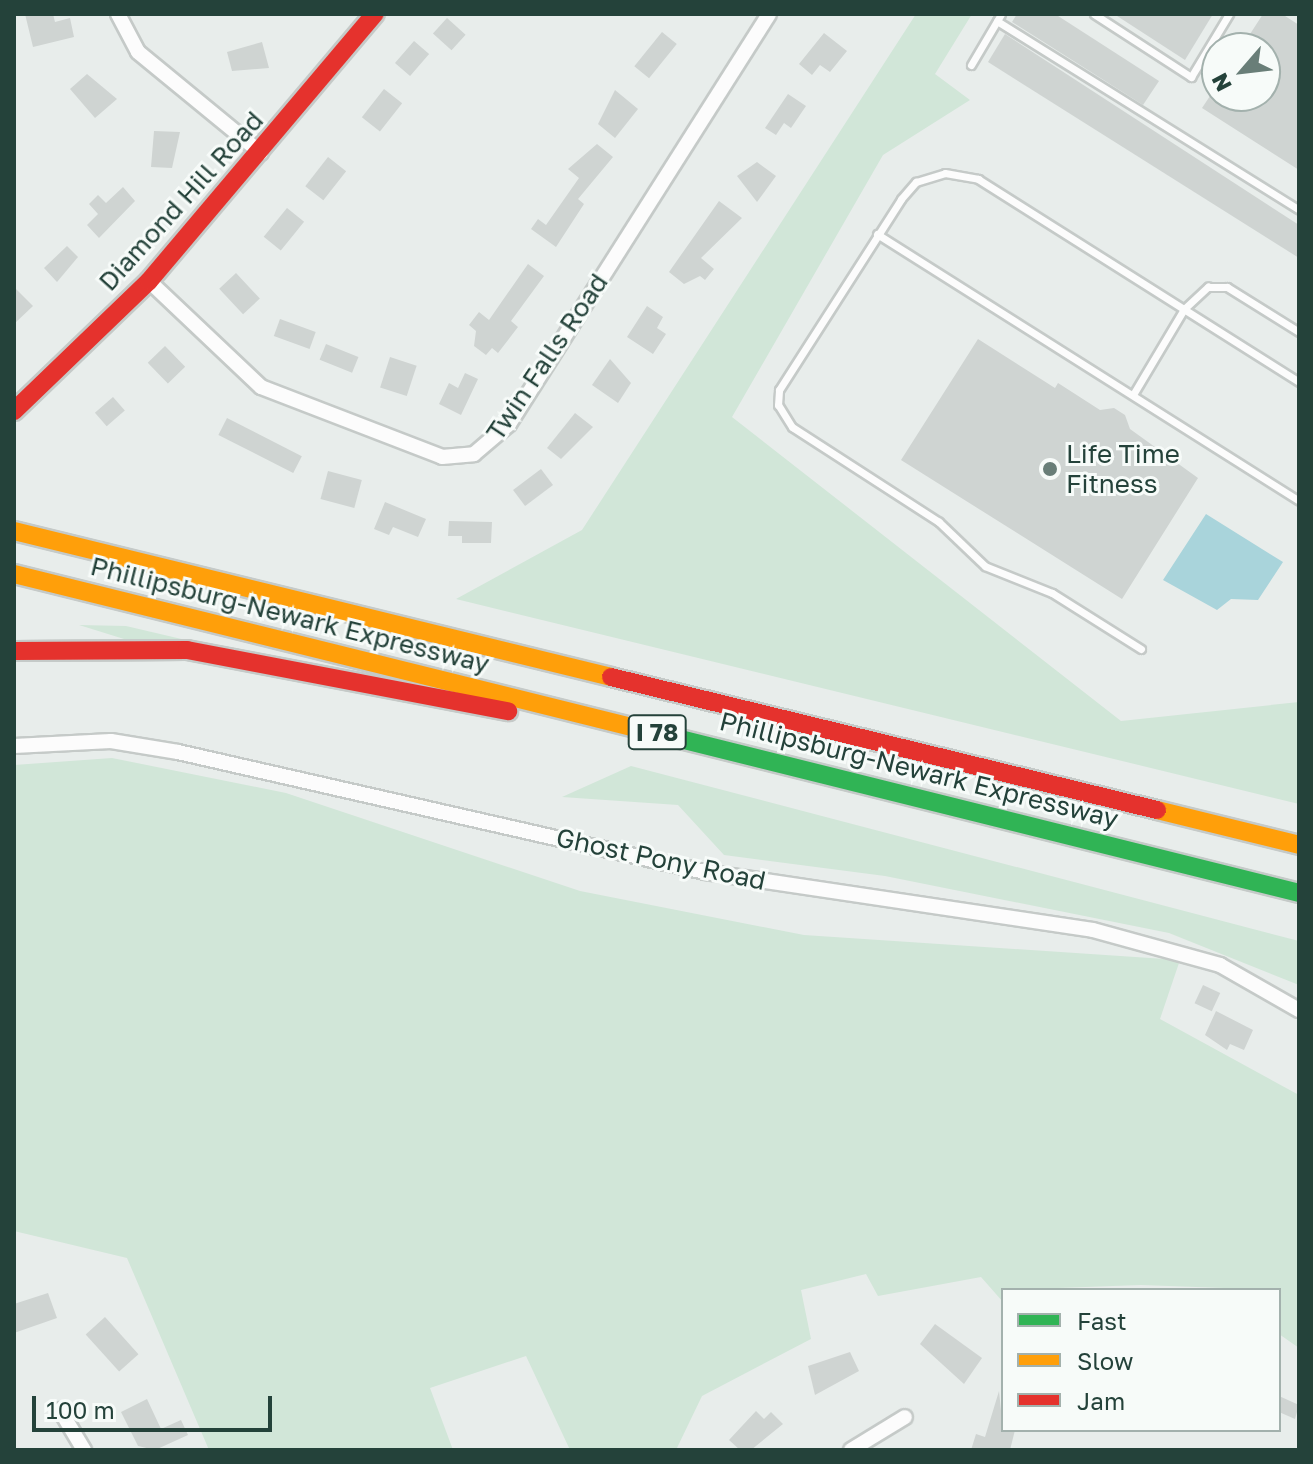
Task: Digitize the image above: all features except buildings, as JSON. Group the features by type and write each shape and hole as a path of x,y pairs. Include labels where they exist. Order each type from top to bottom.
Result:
{"main road":[{"name":"Diamond Hill Road","path":"14,411 149,281 261,153 375,14"},
{"name":"Phillipsburg-Newark Expressway","path":"14,531 1299,845"},
{"name":"Phillipsburg-Newark Expressway","path":"14,574 1299,893"},
{"path":"14,651 187,650 495,711 589,716"}],"street":[{"path":"118,14 138,52 261,153"},
{"name":"Twin Falls Road","path":"149,281 261,387 430,453 474,454 509,424 769,14"},
{"name":"Ghost Pony Road","path":"14,746 111,741 178,752 705,872 1093,930 1220,965 1299,1010"},
{"path":"60,1410 84,1450"},
{"path":"851,1450 905,1417"}],"lane":[{"path":"1094,14 1191,77 1229,14"},
{"path":"971,65 999,17 1299,210"},
{"path":"1141,649 1052,593 985,566 939,522 792,427 781,413 779,390 877,234 916,182 945,173 967,174 1299,382"},
{"path":"877,234 1134,393 1299,501"},
{"path":"1134,393 1184,309 1199,292 1218,285 1299,332"}],"green space":[{"path":"916,14 972,14 935,74 970,100 883,155 732,417 1121,721 1299,702 1299,804 456,599 582,530"},
{"path":"79,625 126,626 190,641 124,639"},
{"path":"112,758 286,793 580,891 804,935 1180,960 1160,1019 1299,1095 1299,1348 1281,1335 1281,1288 1141,1285 1001,1288 1001,1300 981,1277 878,1296 866,1274 801,1290 811,1339 702,1396 676,1450 570,1450 526,1356 430,1388 453,1450 209,1450 127,1258 14,1231 14,765"},
{"path":"631,766 1299,941 1299,985 1169,933 885,876 724,855 678,805 562,797"}],"water":[{"path":"1206,514 1283,562 1258,600 1231,599 1217,610 1163,580"}],"traffic: fast":[{"path":"656,733 1299,893"}],"traffic: slow":[{"path":"14,531 611,677"},
{"path":"14,574 656,733"},
{"path":"1157,810 1299,845"}],"traffic: jam":[{"path":"14,411 149,281 375,14"},
{"path":"14,651 187,650 508,711"},
{"path":"611,677 1157,810"}],"place":[{"name":"Life Time Fitness","path":"1050,469"}]}
